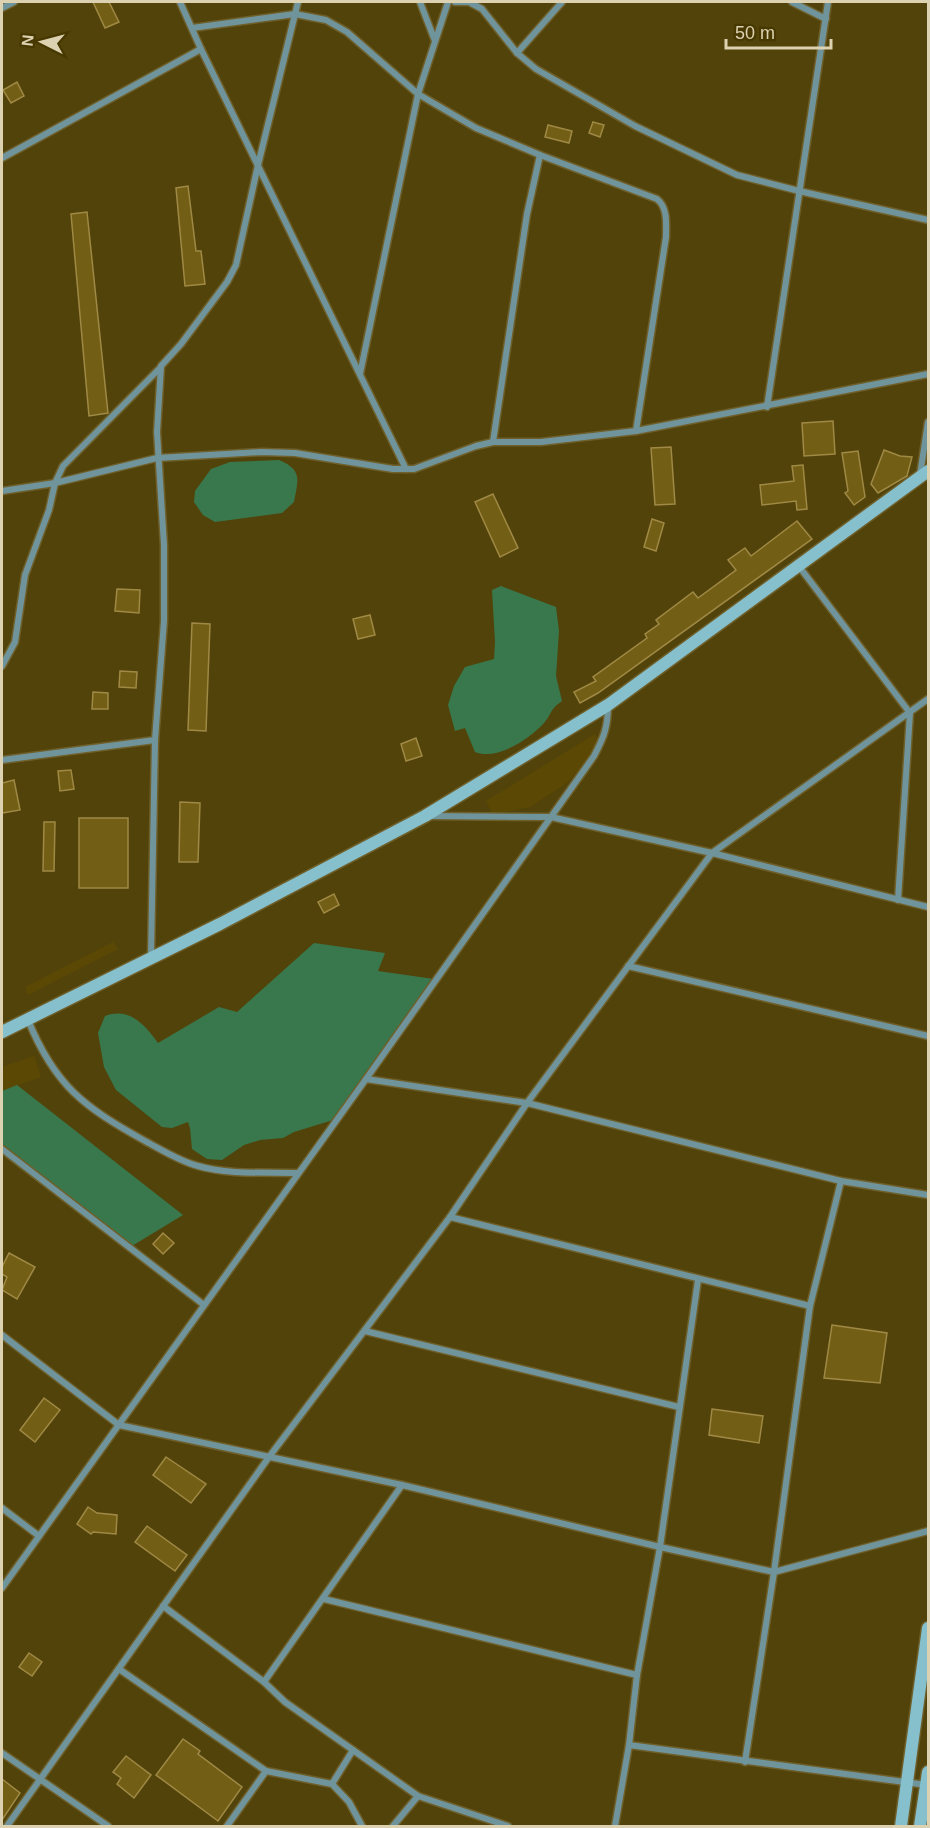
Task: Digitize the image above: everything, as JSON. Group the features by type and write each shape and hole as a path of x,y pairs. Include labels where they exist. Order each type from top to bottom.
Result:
{"street":[{"path":"2,8 14,2"},
{"path":"180,2 406,470"},
{"path":"2,666 15,642 25,575 49,510 55,483 63,466 181,344 221,291 236,265 298,2"},
{"path":"420,2 435,42"},
{"path":"360,374 418,94 448,2"},
{"path":"455,2 469,3 483,9 517,52 536,69 635,126 737,175 928,220"},
{"path":"517,52 562,2"},
{"path":"792,2 826,19"},
{"path":"767,406 828,2"},
{"path":"192,28 295,14 318,17 336,24 418,94 476,128 657,199 663,204 666,213 666,237 636,431"},
{"path":"2,158 201,49"},
{"path":"493,442 527,214 540,155"},
{"path":"151,958 155,740 164,621 164,545 157,458 161,366"},
{"path":"2,491 55,483 157,458 278,452 406,470 493,442 541,442 636,431 928,374"},
{"path":"2,1032 220,924 425,816 608,705 924,473 928,422"},
{"path":"798,566 910,712 898,900"},
{"path":"7,1827 269,1457 450,1217 527,1103 712,853 928,699"},
{"path":"2,1588 594,756 602,741 608,720 608,705"},
{"path":"2,760 155,740"},
{"path":"425,816 551,817 712,853 928,907"},
{"path":"628,966 928,1036"},
{"path":"28,1020 37,1043 50,1066 73,1094 107,1120 177,1158 199,1167 227,1171 298,1173"},
{"path":"366,1079 527,1103 841,1180 928,1195"},
{"path":"2,1149 204,1305"},
{"path":"745,1762 774,1572 810,1306 841,1180"},
{"path":"450,1217 810,1306"},
{"path":"615,1827 629,1745 637,1675 660,1547 698,1280"},
{"path":"365,1330 679,1407"},
{"path":"2,1335 119,1425 402,1485 774,1572 928,1531"},
{"path":"264,1682 402,1485"},
{"path":"2,1508 39,1536"},
{"path":"324,1599 637,1675"},
{"path":"163,1606 264,1682 285,1702 418,1796 508,1827"},
{"path":"901,1827 928,1628"},
{"path":"119,1669 266,1771 332,1784 349,1802 362,1827"},
{"path":"629,1745 927,1785"},
{"path":"332,1784 353,1750"},
{"path":"2,1753 108,1827"},
{"path":"227,1827 266,1771"},
{"path":"921,1827 928,1772"},
{"path":"393,1827 418,1796"}],"shaded area":[{"path":"595,734 600,742 588,760 567,783 530,807 493,815 486,801"},
{"path":"113,942 118,949 28,995 25,987"},
{"path":"34,1056 41,1077 2,1091 2,1067"}],"green space":[{"path":"279,460 292,468 297,476 294,502 282,513 215,522 203,515 194,502 195,491 211,469 230,462"},
{"path":"501,586 556,607 559,631 556,676 562,701 530,736 503,751 484,754 475,752 465,728 455,731 448,705 454,686 465,667 494,659 492,590"},
{"path":"314,943 385,953 378,971 434,979 333,1120 294,1132 283,1138 260,1140 244,1145 222,1160 207,1159 192,1149 188,1122 172,1128 162,1127 116,1090 104,1067 98,1033 105,1016 122,1014 136,1019 158,1043 219,1007 237,1012"},
{"path":"17,1085 183,1215 132,1246 2,1144 2,1091"}],"building":[{"path":"93,2 109,2 119,22 105,28"},
{"path":"17,82 24,96 11,103 3,90"},
{"path":"593,122 604,125 600,137 589,133"},
{"path":"548,125 572,131 569,143 545,137"},
{"path":"188,186 196,251 201,251 205,284 185,286 176,188"},
{"path":"87,212 108,413 89,416 71,214"},
{"path":"833,421 835,454 804,456 802,423"},
{"path":"671,447 675,504 655,505 651,448"},
{"path":"884,450 900,456 912,457 907,476 878,493 871,484"},
{"path":"858,451 865,497 854,505 845,493 848,491 842,453"},
{"path":"803,465 807,509 797,510 796,501 762,505 760,485 794,481 792,466"},
{"path":"493,494 518,548 500,557 475,502"},
{"path":"652,519 664,523 656,551 644,547"},
{"path":"797,521 812,539 598,693 580,703 574,692 596,681 593,677 647,638 645,634 659,624 656,620 693,592 698,598 736,570 728,560 745,548 751,556"},
{"path":"117,589 140,590 139,613 115,611"},
{"path":"370,615 375,635 358,639 353,619"},
{"path":"192,623 210,624 206,731 188,730"},
{"path":"120,671 137,672 136,688 119,687"},
{"path":"93,692 108,693 108,709 92,709"},
{"path":"416,738 422,756 406,761 401,744"},
{"path":"71,770 74,789 60,791 58,771"},
{"path":"14,780 20,810 2,813 2,783"},
{"path":"180,802 200,803 198,862 179,862"},
{"path":"79,818 128,818 128,888 79,888"},
{"path":"44,822 55,822 54,871 43,871"},
{"path":"334,894 339,905 324,913 318,902"},
{"path":"163,1233 174,1243 163,1254 153,1244"},
{"path":"9,1253 35,1267 17,1299 2,1290 7,1277 2,1274 2,1267"},
{"path":"832,1325 887,1333 880,1383 824,1378"},
{"path":"44,1398 60,1410 35,1442 20,1430"},
{"path":"712,1409 763,1416 759,1443 709,1435"},
{"path":"166,1457 206,1484 191,1503 153,1475"},
{"path":"88,1507 97,1513 117,1515 116,1534 93,1532 91,1534 77,1524"},
{"path":"147,1526 187,1555 175,1571 135,1542"},
{"path":"29,1653 42,1662 32,1676 19,1667"},
{"path":"183,1739 200,1751 198,1754 242,1787 218,1821 156,1775"},
{"path":"126,1756 151,1775 134,1798 117,1784 121,1778 113,1772"},
{"path":"2,1779 20,1793 2,1820"}]}
